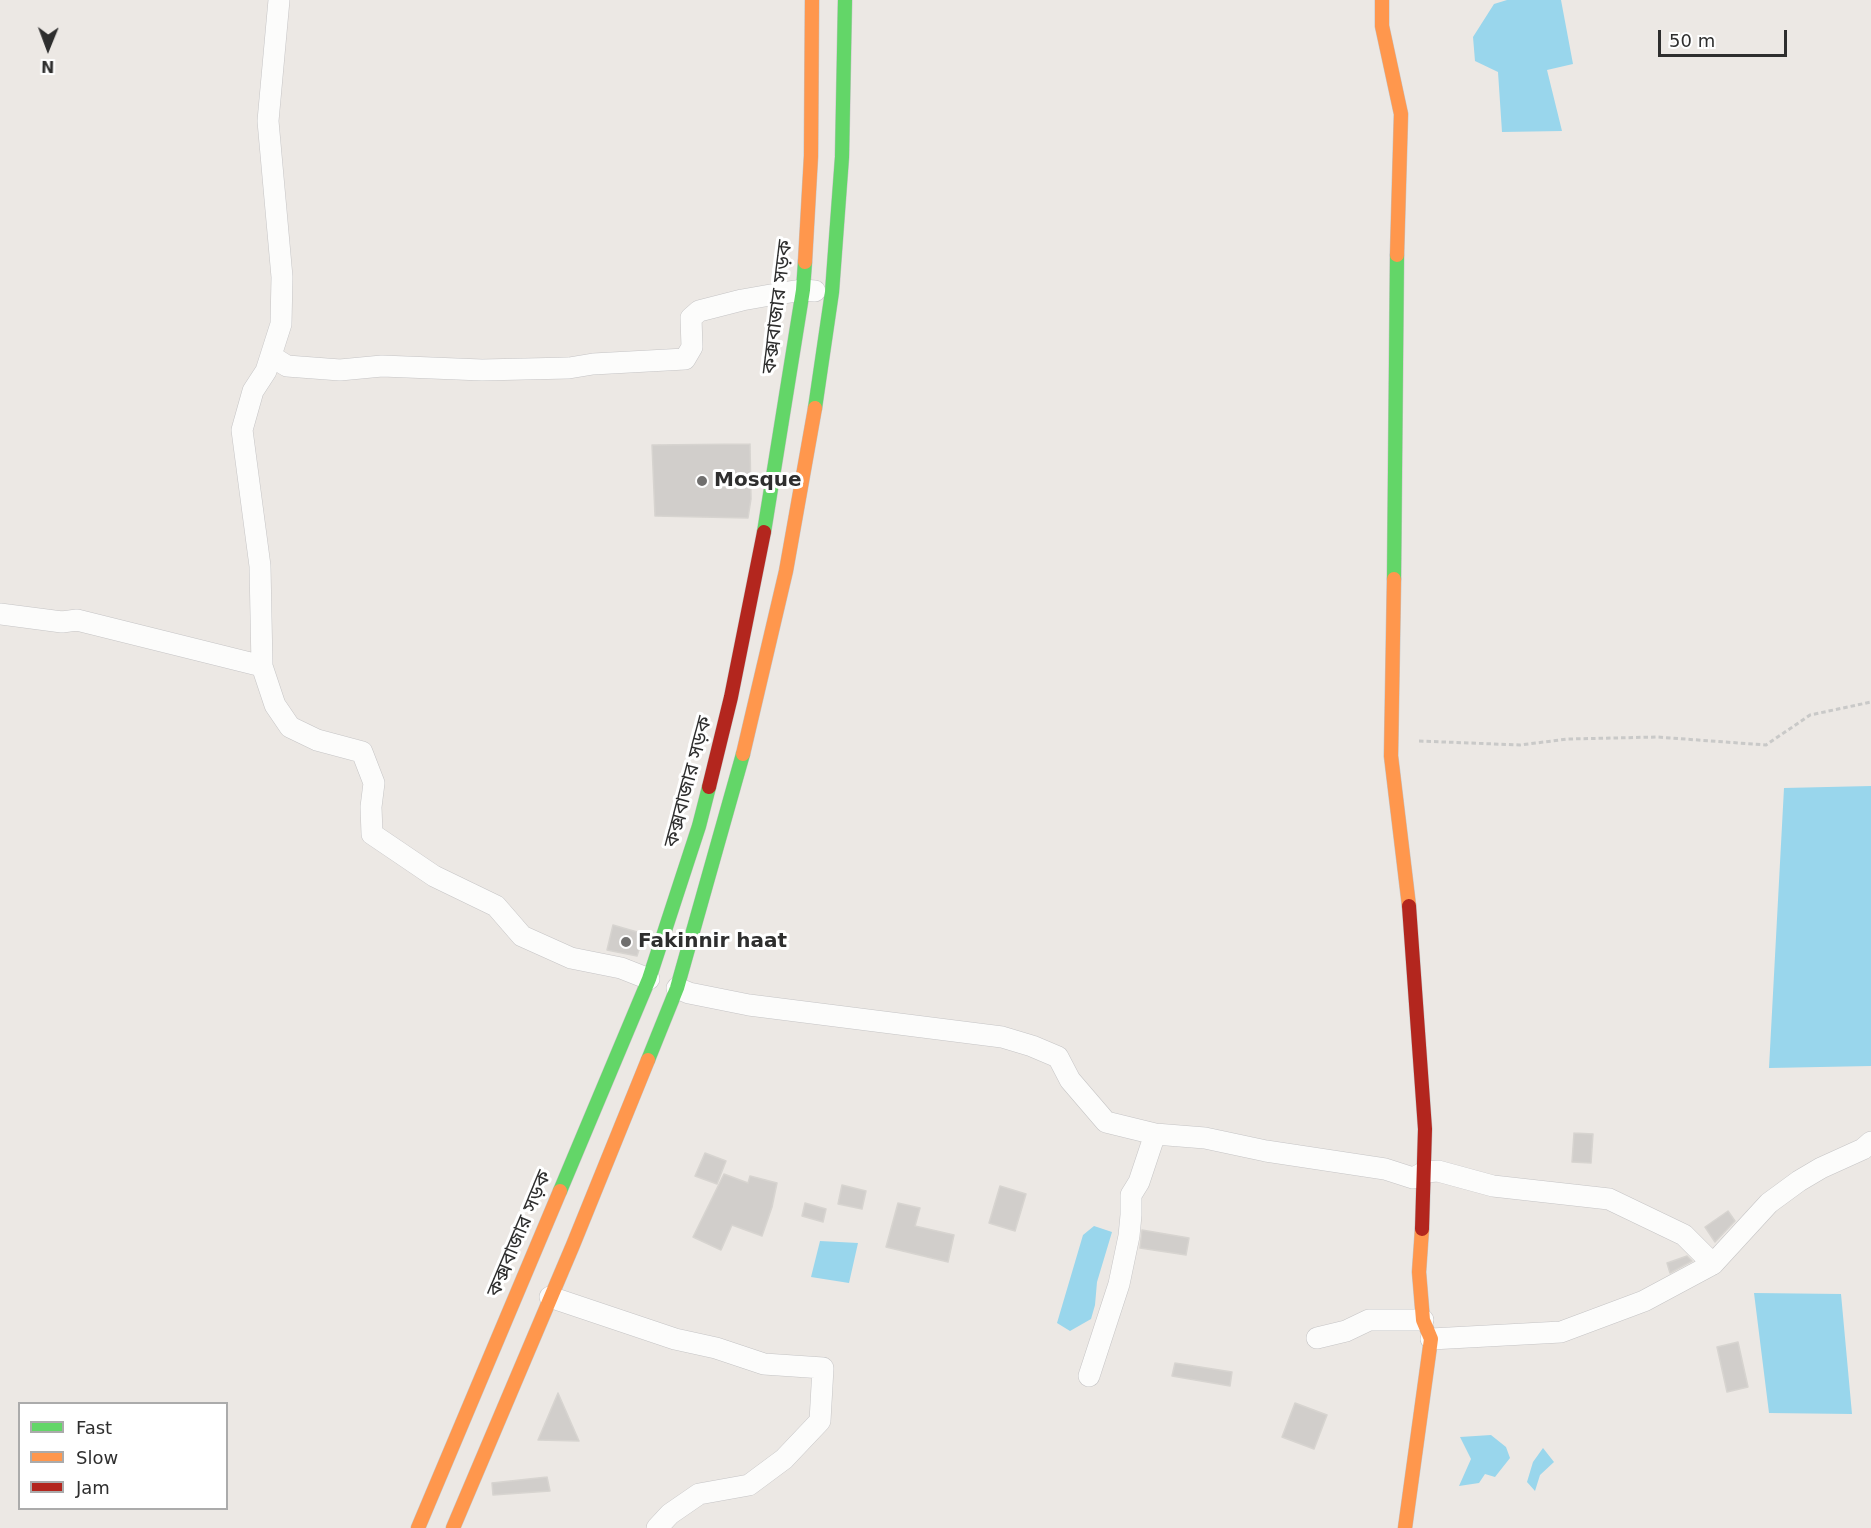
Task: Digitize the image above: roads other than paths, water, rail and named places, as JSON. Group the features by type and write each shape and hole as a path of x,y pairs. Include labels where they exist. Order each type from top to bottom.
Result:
{"main road":[{"name":"কক্সবাজার সড়ক","path":"418,1528 649,979 699,826 731,697 759,566 803,290 811,156 812,0"},
{"path":"453,1528 573,1245 676,988 722,836 786,571 811,433 832,292 842,157 845,0"},
{"path":"1382,0 1382,26 1401,114 1397,215 1396,472 1391,756 1408,898 1425,1129 1425,1172 1419,1272 1427,1330 1405,1528"}],"street":[{"path":"279,0 268,121 282,278 281,324 266,371 253,391 242,430 260,566 262,666 274,705 290,727 317,740 362,752 374,783 371,807 372,834 434,876 496,906 522,936 571,958 621,968 649,979"},
{"path":"271,356 287,366 340,370 382,366 482,370 551,369 593,364 685,359 692,347 691,318 699,311 742,300 803,290 832,292"},
{"path":"0,614 62,622 76,620 262,666"},
{"path":"676,988 689,993 748,1005 1002,1037 1058,1057 1070,1080 1106,1122 1155,1134 1205,1138 1266,1151 1385,1169 1413,1178 1425,1172 1438,1171 1493,1186 1609,1199 1684,1235 1713,1264"},
{"path":"1089,1376 1119,1284 1129,1236 1131,1194 1139,1182 1155,1134"},
{"path":"1317,1338 1346,1331 1369,1320 1427,1330 1562,1332 1644,1300 1713,1264 1769,1203 1799,1181 1863,1149 1871,1142"},
{"path":"549,1297 675,1339 716,1348 764,1364 823,1368 820,1421 784,1459 749,1485 699,1494 670,1514 657,1528"}],"water":[{"path":"1507,0 1561,0 1573,64 1547,70 1562,131 1502,132 1498,72 1475,61 1473,37 1494,4"},
{"path":"1871,786 1871,1066 1769,1068 1784,788"},
{"path":"1094,1226 1112,1232 1097,1282 1091,1319 1070,1331 1057,1323 1083,1235"},
{"path":"820,1241 858,1243 849,1283 811,1277"},
{"path":"1754,1293 1841,1294 1852,1414 1769,1413"},
{"path":"1491,1435 1506,1447 1510,1458 1495,1477 1485,1474 1479,1483 1459,1486 1471,1459 1460,1437"},
{"path":"1543,1448 1554,1462 1540,1475 1535,1491 1527,1482 1533,1462"}],"place":[{"name":"Mosque","path":"702,481"},
{"name":"Fakinnir haat","path":"626,942"}]}
